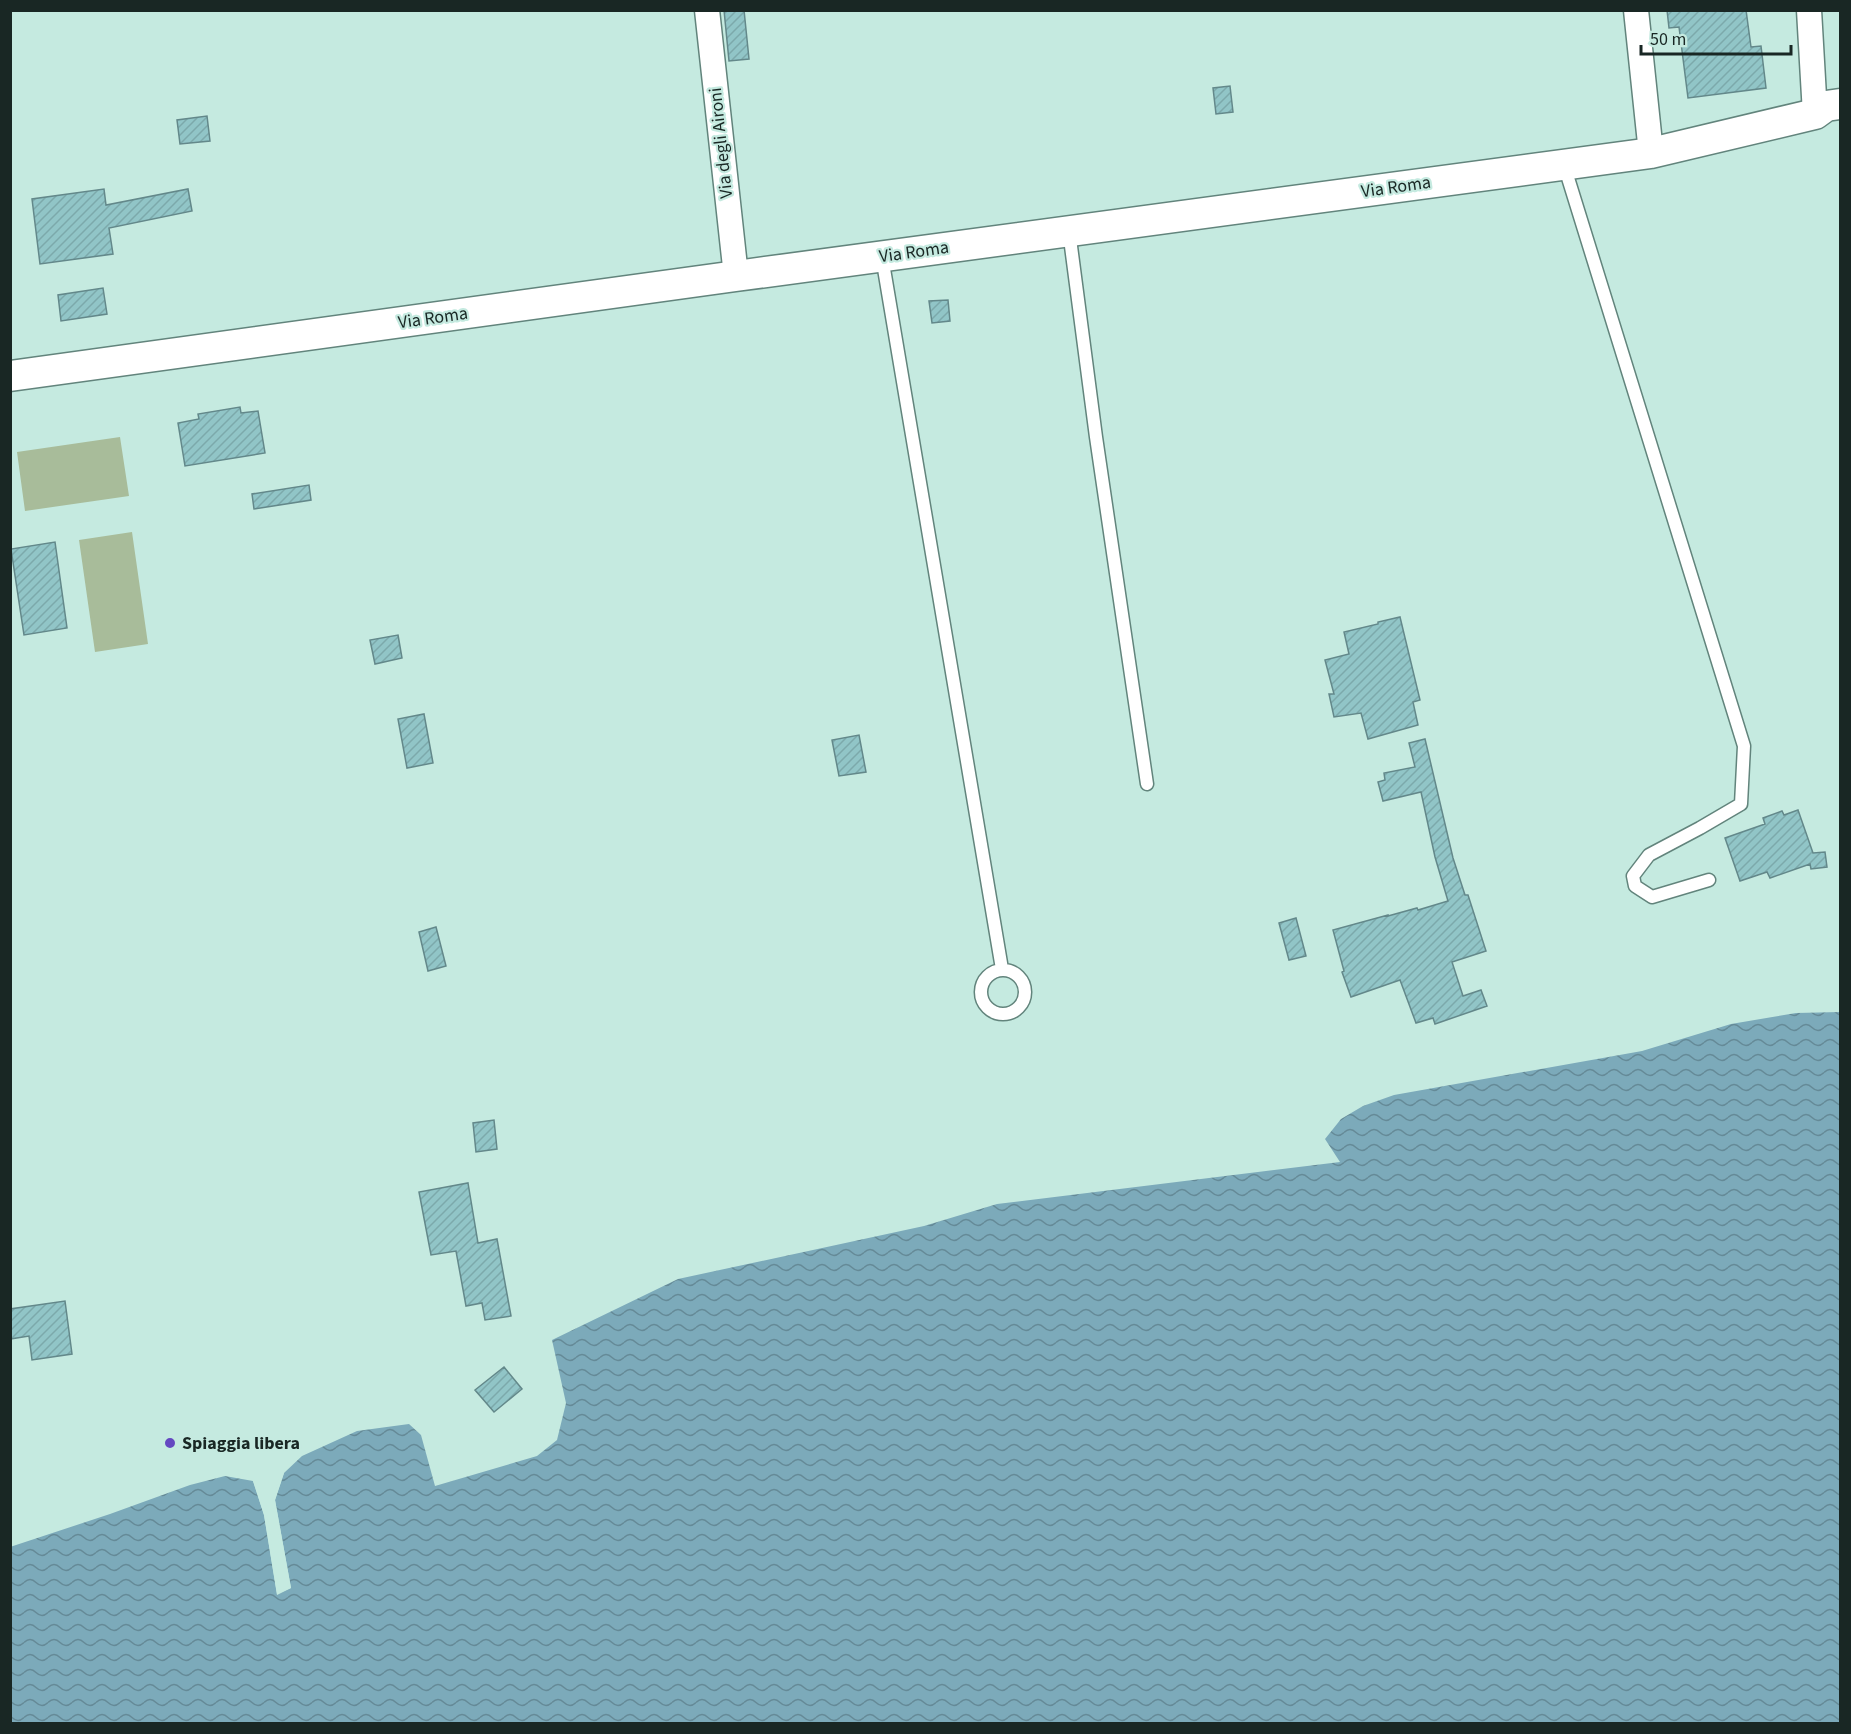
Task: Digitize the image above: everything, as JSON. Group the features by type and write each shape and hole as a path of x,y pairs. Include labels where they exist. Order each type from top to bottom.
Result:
{"street":[{"name":"Via degli Aironi","path":"707,10 736,276"},
{"path":"1636,10 1651,153"},
{"path":"1809,10 1832,114"},
{"name":"Via Roma","path":"10,376 1651,153 1832,114"}],"lane":[{"path":"1564,165 1744,746 1741,804 1648,855 1633,876 1635,886 1652,897 1709,880"},
{"path":"1069,231 1096,437 1147,784"},
{"path":"882,256 1002,969"}],"green space":[{"path":"120,437 129,496 25,511 17,452"},
{"path":"132,532 148,644 95,652 79,540"}],"water":[{"path":"1840,1012 1840,1723 11,1723 10,1547 190,1485 225,1476 253,1481 264,1515 277,1594 291,1588 275,1500 284,1473 302,1456 357,1431 409,1424 421,1435 435,1486 537,1456 557,1440 566,1403 552,1340 678,1279 924,1226 997,1204 1340,1162 1325,1139 1341,1119 1363,1106 1394,1095 1642,1051 1731,1024 1796,1013"}],"pier":[{"path":"284,1473 275,1500 291,1588 277,1595 264,1515 253,1481 256,1481 267,1514 279,1590 288,1586 272,1499 281,1474"}],"building":[{"path":"724,10 744,10 749,59 729,61"},
{"path":"1667,10 1746,10 1751,47 1761,46 1766,88 1688,98 1679,27 1669,28"},
{"path":"1230,86 1233,112 1216,114 1213,88"},
{"path":"207,116 210,141 180,144 177,120"},
{"path":"104,189 106,205 188,189 192,211 109,228 113,254 40,264 32,199"},
{"path":"103,288 107,314 61,321 58,295"},
{"path":"948,300 950,321 932,323 929,301"},
{"path":"240,407 241,413 258,411 265,453 185,466 178,423 199,419 198,414"},
{"path":"309,485 311,500 254,509 252,494"},
{"path":"55,542 67,628 24,635 11,549"},
{"path":"1400,617 1420,700 1413,702 1418,725 1368,739 1361,713 1334,717 1329,694 1334,694 1325,660 1349,654 1344,632"},
{"path":"398,635 402,658 375,664 370,640"},
{"path":"424,714 433,763 407,768 398,719"},
{"path":"859,735 866,772 839,776 832,740"},
{"path":"1425,739 1453,858 1486,951 1452,962 1463,996 1481,990 1487,1006 1435,1024 1433,1018 1416,1023 1400,980 1351,997 1342,972 1344,971 1333,930 1448,901 1435,857 1421,792 1383,801 1378,782 1385,780 1384,773 1415,767 1409,743"},
{"path":"1798,810 1813,853 1825,852 1827,867 1811,869 1810,864 1770,878 1767,872 1740,881 1725,838 1765,824 1763,818 1782,811 1784,815"},
{"path":"1296,918 1306,956 1289,960 1279,923"},
{"path":"436,927 446,966 428,971 419,932"},
{"path":"494,1120 497,1149 476,1152 473,1123"},
{"path":"468,1183 478,1243 497,1239 511,1316 485,1320 482,1303 466,1306 456,1251 431,1255 419,1192"},
{"path":"65,1301 72,1354 32,1360 29,1336 10,1339 10,1309"},
{"path":"504,1367 522,1389 494,1412 475,1390"}],"place":[{"name":"Spiaggia libera","path":"170,1443"}]}
